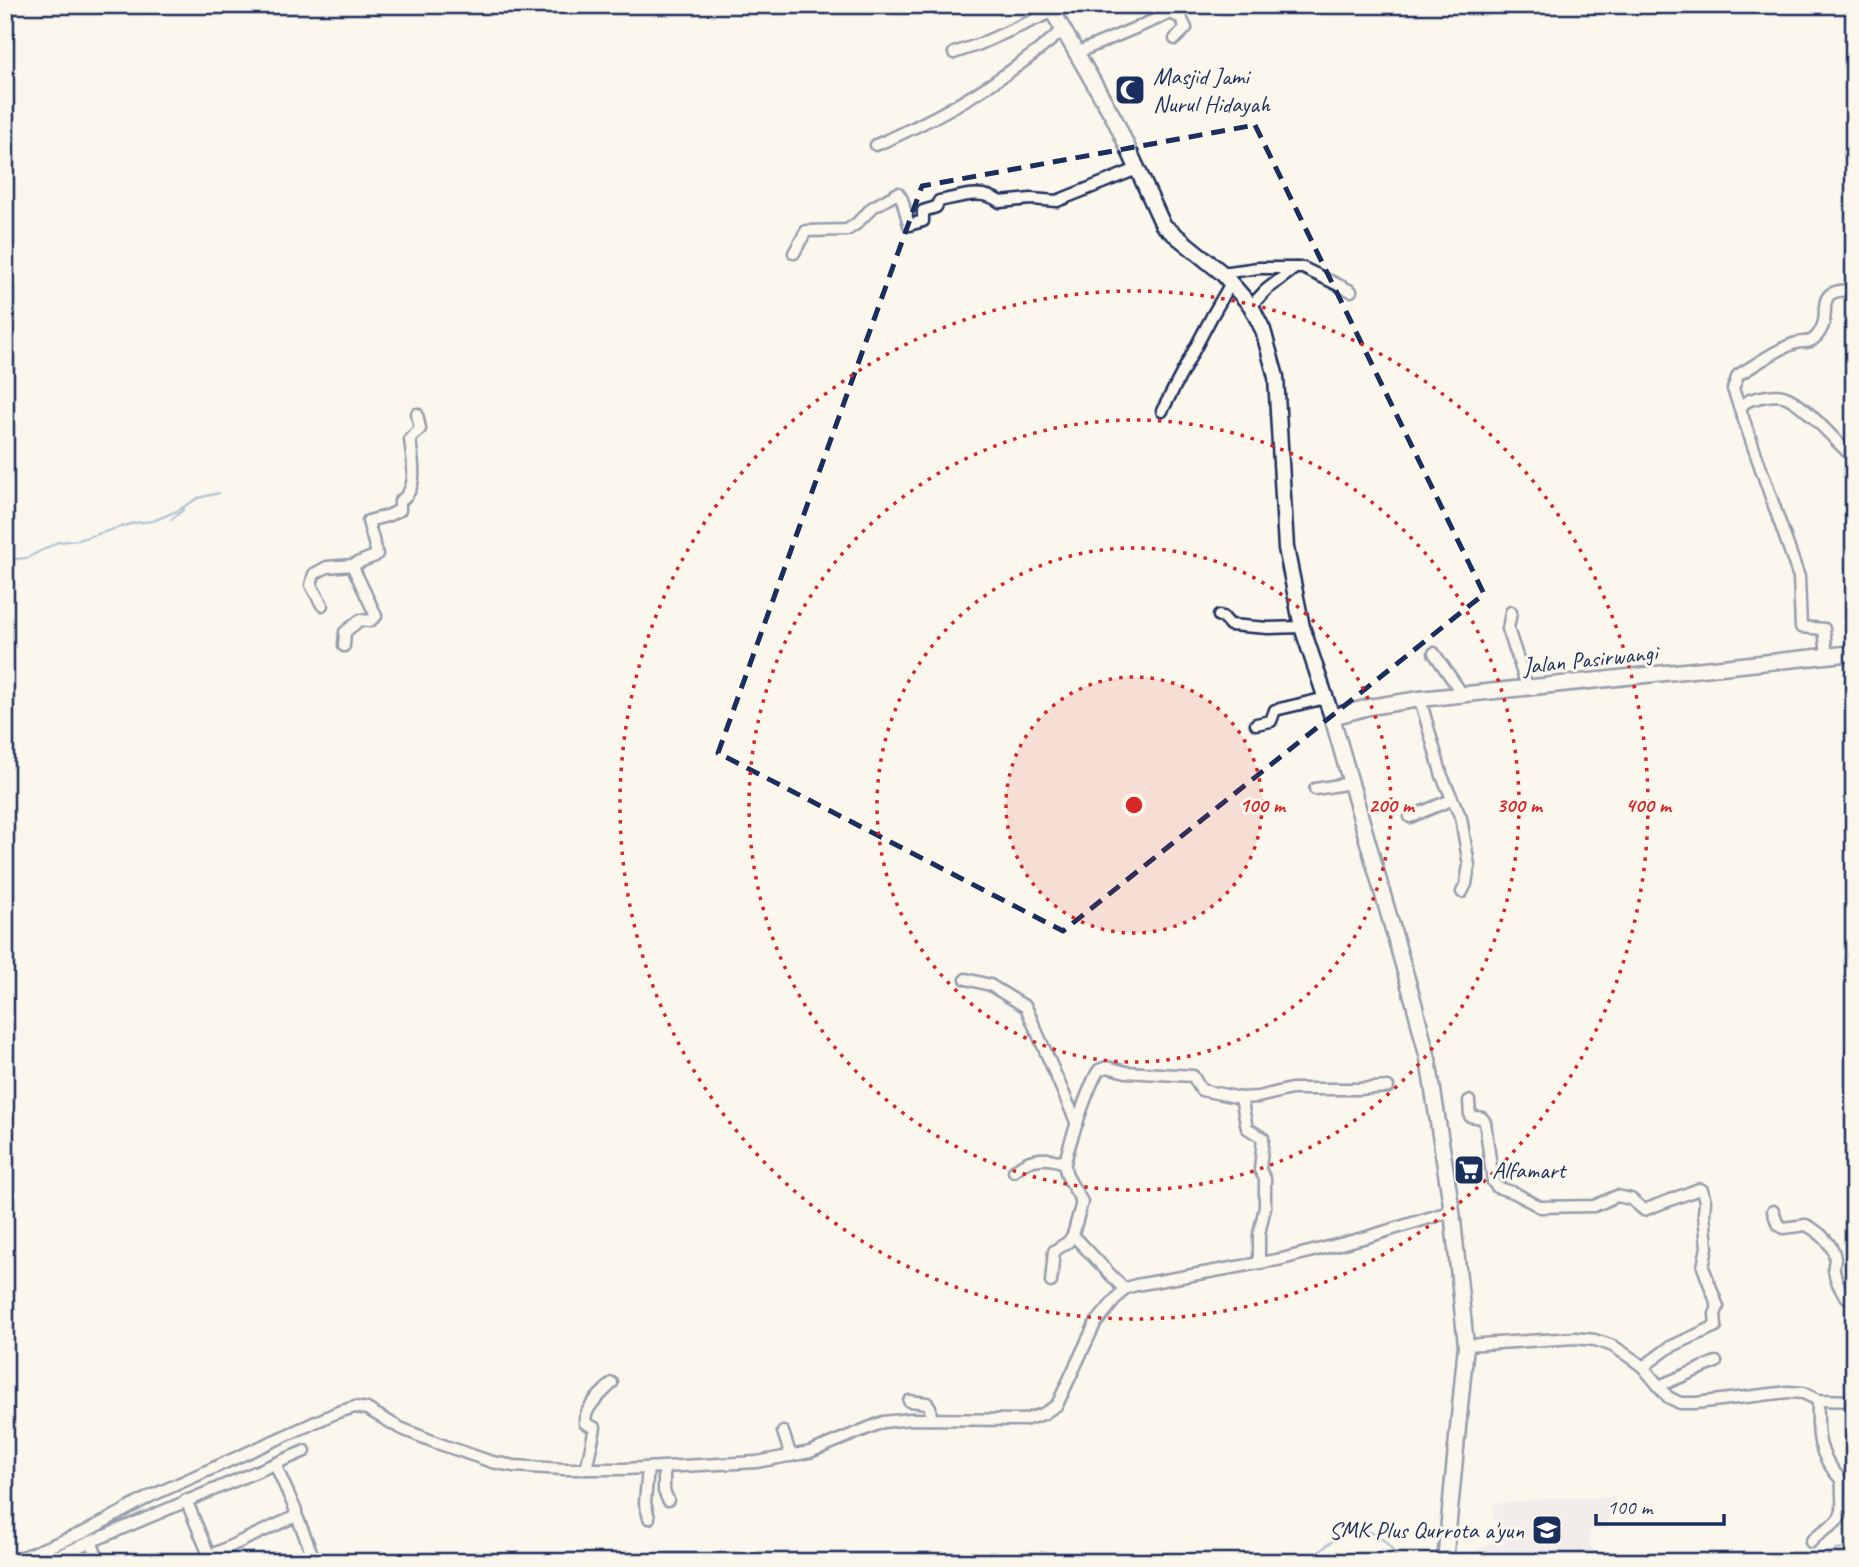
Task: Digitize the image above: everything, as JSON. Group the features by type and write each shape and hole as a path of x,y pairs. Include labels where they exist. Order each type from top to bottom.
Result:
{"main road":[{"path":"1051,9 1115,120 1163,225 1227,278 1251,306 1263,330 1276,377 1286,548 1302,627 1332,717 1428,1059 1452,1211 1466,1345 1445,1562"},
{"name":"Jalan Pasirwangi","path":"1332,717 1369,707 1420,699 1854,653"}],"street":[{"path":"954,53 980,44 1051,9"},
{"path":"1076,53 1169,9 1181,18 1186,27 1175,40"},
{"path":"877,145 923,124 987,88 1062,31"},
{"path":"794,253 806,231 847,230 873,207 898,193 909,225 923,221 923,211 936,207 939,201 981,194 991,195 1000,202 1031,199 1057,201 1137,169"},
{"path":"1162,411 1227,278 1258,268 1307,269 1351,291"},
{"path":"1251,306 1266,289 1295,268"},
{"path":"1827,656 1824,629 1801,627 1798,577 1741,407 1734,394 1738,375 1791,345 1814,339 1823,325 1827,296 1840,290 1854,290"},
{"path":"1741,407 1757,398 1779,395 1787,397 1854,458"},
{"path":"322,605 311,585 314,574 327,567 352,565 377,555 368,521 400,510 400,501 410,492 413,468 410,439 420,429 417,414"},
{"path":"344,646 345,632 360,620 370,621 376,616 352,565"},
{"path":"1511,612 1508,629 1528,689"},
{"path":"1219,616 1230,625 1302,627"},
{"path":"1434,653 1463,695"},
{"path":"1256,724 1271,721 1275,710 1326,698"},
{"path":"1420,699 1432,747 1451,800 1461,815 1469,859 1462,892"},
{"path":"1315,789 1351,783"},
{"path":"1409,817 1451,800"},
{"path":"965,979 990,985 1026,1007 1077,1125"},
{"path":"1051,1282 1054,1251 1068,1242 1073,1235 1082,1202 1069,1179 1064,1163 1096,1073 1105,1067 1126,1072 1193,1076 1201,1090 1241,1098 1291,1089 1358,1090 1388,1087"},
{"path":"1241,1098 1247,1128 1263,1138 1261,1171 1265,1179 1265,1207 1259,1234 1259,1263"},
{"path":"1469,1101 1470,1116 1482,1118 1485,1122 1493,1182 1535,1206 1594,1206 1617,1196 1631,1199 1644,1210 1702,1190 1707,1247 1703,1267 1718,1307 1715,1314 1716,1325 1670,1347 1643,1367"},
{"path":"1014,1171 1037,1158 1064,1163"},
{"path":"10,1562 24,1559 85,1532 151,1496 330,1415 355,1407 367,1409 400,1428 437,1443 492,1462 514,1466 586,1469 664,1468 757,1462 810,1452 879,1423 931,1419 1024,1420 1043,1414 1057,1405 1089,1332 1124,1289 1259,1263 1356,1240 1452,1211"},
{"path":"1773,1211 1777,1223 1783,1228 1806,1225 1824,1238 1834,1256 1833,1266 1837,1282 1847,1298 1854,1303"},
{"path":"1073,1235 1124,1289"},
{"path":"1466,1345 1575,1338 1595,1340 1613,1346 1643,1367 1674,1401 1689,1404 1788,1392 1803,1393 1818,1400 1854,1401"},
{"path":"1659,1386 1716,1362"},
{"path":"586,1469 595,1428 585,1423 584,1419 590,1406 612,1383"},
{"path":"1811,1542 1836,1522 1842,1512 1842,1481 1821,1452 1817,1424 1818,1400"},
{"path":"909,1401 927,1403 931,1419"},
{"path":"783,1432 791,1456"},
{"path":"43,1562 305,1451"},
{"path":"275,1464 315,1561"},
{"path":"648,1468 645,1503 649,1518"},
{"path":"664,1468 664,1491 668,1500"},
{"path":"186,1500 209,1555"},
{"path":"196,1562 293,1518 296,1514"},
{"path":"91,1542 100,1562"}],"highlighted area":[{"path":"1255,125 1484,594 1063,931 718,753 922,186"}],"shaded area":[{"name":"SMK Plus Qurrota a'yun","path":"1614,1497 1614,1517 1609,1518 1608,1528 1590,1531 1590,1545 1601,1562 1480,1562 1476,1551 1496,1540 1493,1504 1553,1498"}],"waterway":[{"path":"5,560 27,558 58,542 78,540 134,523 153,521 198,498 219,493"},
{"path":"171,520 184,509"},
{"path":"1311,1562 1334,1540 1363,1531 1373,1533 1390,1546 1396,1562"},
{"path":"1818,1562 1836,1550 1854,1547"}],"place":[{"name":"Masjid Jami Nurul Hidayah","path":"1130,90"},
{"name":"Alfamart","path":"1469,1170"},
{"name":"SMK Plus Qurrota a'yun","path":"1547,1530"}]}
